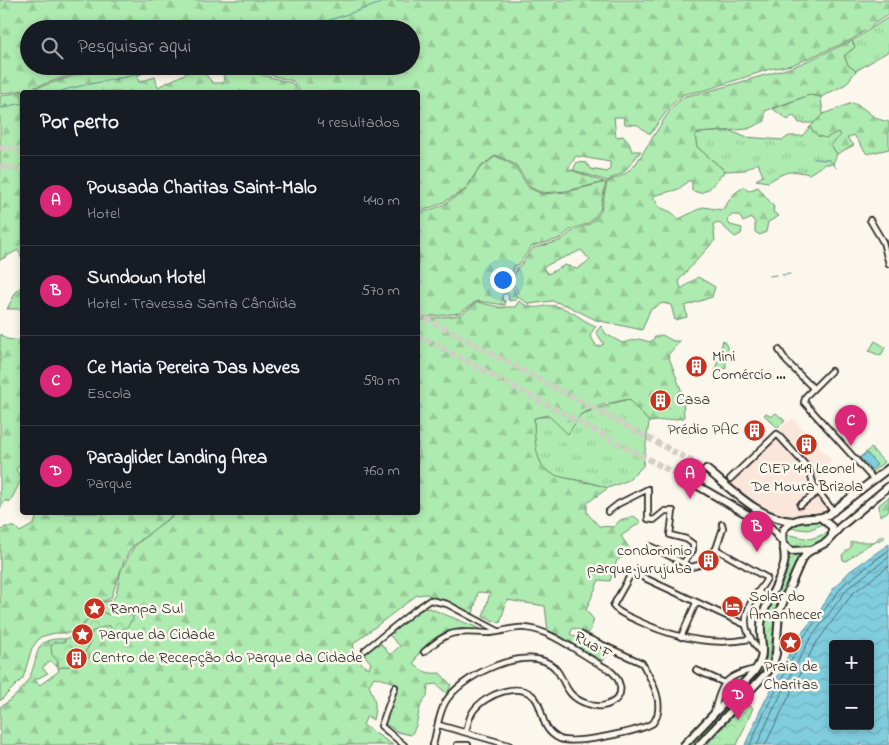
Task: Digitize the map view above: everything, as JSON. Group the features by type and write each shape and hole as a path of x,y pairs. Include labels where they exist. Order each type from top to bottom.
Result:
{"main road":[{"path":"821,518 834,512 889,468"},
{"path":"706,469 749,504 780,519 793,521"},
{"path":"698,486 771,528 782,542 792,550 813,549"},
{"path":"699,745 772,666 776,654 780,608 801,560 813,549 830,539 840,527 889,486"},
{"path":"684,745 756,669 763,655 761,623 784,565 783,530 793,521 809,516 821,518 832,527 830,539"}],"street":[{"path":"870,220 883,242 889,264"},
{"path":"779,350 787,362 813,388"},
{"path":"831,370 804,399 813,412 874,480"},
{"path":"730,478 777,434 810,469 812,483 834,512"},
{"path":"608,512 618,504 648,489 648,519 654,520 665,511 673,511 670,536 693,544 693,550 683,563"},
{"path":"800,505 818,492"},
{"path":"650,546 695,567 716,549 722,532 722,524"},
{"path":"716,549 766,576 766,580 750,604 746,625 750,639 763,655"},
{"path":"746,625 636,574 631,574 627,578 613,607 653,628 681,637 720,642 750,639"},
{"path":"758,592 770,598"},
{"path":"365,650 430,600 446,604 499,631"},
{"path":"681,637 696,603"},
{"name":"Rua F","path":"434,745 445,702 460,686 491,669 523,658 545,661 555,668 568,693 582,702 600,706 610,704 618,696 620,684 614,674 547,634 524,627 499,631"},
{"path":"424,652 442,638 462,630 499,631"},
{"path":"466,732 470,718 477,706 494,695 515,690 524,691 534,696 546,728 567,741 583,740 634,730 653,723 659,712 658,701 642,663 581,635"},
{"path":"714,713 725,683 735,674 756,669"},
{"path":"696,670 725,683"},
{"path":"395,687 380,726 404,745"},
{"path":"439,725 509,745"},
{"path":"457,745 468,745"}],"shaded area":[{"path":"791,419 794,419 832,461 826,466 828,469 819,480 821,483 815,488 813,484 815,470 778,431"},
{"path":"773,436 779,439 809,471 812,489 827,510 782,516 747,497 730,482 737,476 736,470"}],"green space":[{"path":"0,0 889,0 889,14 851,40 792,65 770,69 706,90 684,94 671,105 651,133 648,133 638,125 625,124 623,117 614,117 616,137 623,136 629,143 632,151 641,151 624,172 607,181 573,170 577,162 586,163 591,169 607,172 610,169 610,162 576,156 568,169 604,182 566,191 542,193 530,187 516,165 496,155 479,168 465,190 440,204 420,211 420,90 300,90 293,81 271,75 420,75 420,20 20,20 20,75 71,75 29,89 0,94"},
{"path":"889,17 889,51 856,71 848,65 844,56 855,47 852,41"},
{"path":"852,41 855,47 844,56 848,65 856,71 846,84 821,97 809,95 765,111 765,121 748,129 698,133 695,136 697,147 725,171 710,188 701,193 692,191 692,181 688,181 679,189 653,196 659,207 671,212 679,219 703,207 722,210 735,193 744,187 748,191 758,187 774,207 773,212 779,216 768,222 766,232 760,235 755,232 755,223 752,218 743,222 739,215 732,215 727,220 730,225 742,228 741,234 735,237 718,222 713,224 715,240 679,280 681,289 698,277 715,287 712,297 685,306 687,317 675,320 671,305 662,303 650,310 642,330 596,320 566,305 552,301 529,304 519,298 516,288 508,280 515,275 516,268 520,266 533,248 560,241 571,232 590,224 601,211 607,182 625,174 635,165 672,107 685,96 706,92 793,67","holes":["581,250 590,260 577,269 565,265 548,274 543,268"]},
{"path":"76,75 139,75 137,76 139,82 155,77 158,87 183,75 206,75 213,83 223,83 223,75 262,75 292,83 297,90 30,90"},
{"path":"20,92 20,254 18,250 0,260 0,96"},
{"path":"809,95 821,97 823,114 814,123 799,123 792,116 788,120 773,109"},
{"path":"852,103 873,116 889,122 889,149 867,154 854,135 847,138 854,145 837,154 831,145 841,135 838,132 826,138 818,136 810,127 823,114"},
{"path":"810,127 818,136 838,131 841,135 831,145 837,154 833,164 825,164 809,174 787,172 768,182 756,180 763,176 758,163 745,170 725,171 697,147 695,136 698,133 731,131 745,137 783,140 789,136 802,136"},
{"path":"496,156 515,166 529,188 542,194 567,192 606,182 600,210 589,223 570,230 559,239 532,246 519,264 514,267 513,274 506,280 514,289 517,298 515,300 509,301 508,294 503,294 502,300 505,301 505,305 477,301 460,313 420,318 420,213 441,206 465,191 479,169"},
{"path":"20,287 20,309 7,309"},
{"path":"519,301 529,307 556,306 572,312 596,326 590,335 597,347 604,344 596,332 601,326 606,334 622,343 639,339 650,342 655,337 662,335 673,341 680,341 668,355 683,395 684,418 649,422 629,399 605,404 581,414 568,434 548,415 534,418 535,441 538,456 543,467 561,477 608,488 587,503 587,513 599,526 614,527 620,520 634,516 641,522 621,536 632,552 617,560 610,581 599,580 586,610 594,620 589,633 573,628 570,634 609,653 603,661 548,631 545,606 507,600 500,623 483,617 490,593 478,592 473,614 426,594 417,595 354,643 353,652 364,666 369,668 371,663 364,655 379,641 390,655 400,646 388,634 421,609 429,608 483,630 460,629 446,632 432,640 421,651 414,664 426,672 440,673 451,685 447,694 436,684 428,685 427,696 421,705 416,725 411,735 398,732 384,723 396,688 393,682 374,677 369,685 375,702 373,720 367,716 363,725 393,745 0,745 0,707 16,695 28,680 41,645 46,641 54,639 65,639 65,642 52,655 58,661 57,666 50,661 42,668 48,673 35,680 40,685 59,671 58,668 78,664 90,644 91,632 109,624 116,611 109,615 99,611 97,604 112,600 116,595 121,570 134,547 174,515 420,515 420,320 461,315 477,302 499,307 515,307"},
{"path":"0,334 6,339 20,341 20,465 16,470 20,475 20,482 10,502 6,500 0,508"},
{"path":"723,340 728,351 726,368 715,371"},
{"path":"875,341 885,347 881,356 869,351"},
{"path":"629,399 649,422 643,466 629,480 608,488 588,482 553,476 543,468 535,449 534,418 582,414"},
{"path":"766,413 771,417 776,413 785,421 778,428 764,415"},
{"path":"871,448 884,462 871,473 858,459"},
{"path":"889,497 889,511 880,516 879,505"},
{"path":"37,515 172,515 133,546 125,558 111,598 104,601 94,601 91,616 75,633 55,633 40,637 32,648 23,678 0,701 0,531 5,527 15,527 20,532 34,524"},
{"path":"801,521 816,521 823,524 809,530 789,528"},
{"path":"828,533 821,542 809,547 795,548 785,543 785,534 810,539"},
{"path":"882,535 885,537 883,539 868,545 846,561 843,560 842,555 851,547 851,542 874,542"},
{"path":"790,553 800,555 777,601 769,665 695,745 689,745 765,664 767,652 766,624 786,570"},
{"name":"Parque da Cidade","path":"94,601 100,611 109,615 116,611 134,616 128,626 115,634 109,625 91,632 90,644 78,664 58,668 58,661 52,655 51,647 54,642 65,642 65,639 75,636 91,616 86,605"},
{"path":"744,704 748,704 753,708 737,745 707,745"}],"water":[{"path":"867,453 877,465 871,470 860,458"},
{"path":"889,544 889,745 745,745 796,640 821,609 833,589 850,571"}],"waterway":[{"path":"330,20 391,0"},
{"path":"65,90 132,75"},
{"path":"0,108 20,103"},
{"path":"814,159 830,160 836,168"},
{"path":"782,275 790,274"},
{"path":"770,276 776,275"}],"tunnel":[{"path":"0,147 20,151"},
{"path":"0,166 20,170"},
{"path":"420,315 706,469"},
{"path":"420,336 698,486"}],"place":[{"name":"Mini Comércio ...","path":"696,366"},
{"name":"Casa","path":"660,400"},
{"name":"Prédio PAC","path":"755,430"},
{"name":"CIEP 449 Leonel De Moura Brizola","path":"807,445"},
{"name":"Ce Maria Pereira Das Neves","path":"851,446"},
{"name":"Pousada Charitas Saint-Malo","path":"690,499"},
{"name":"Sundown Hotel","path":"757,552"},
{"name":"condominio parque jurujuba","path":"708,560"},
{"name":"Solar do Amanhecer","path":"733,606"},
{"name":"Rampa Sul","path":"94,609"},
{"name":"Parque da Cidade","path":"83,635"},
{"name":"Praia de Charitas","path":"791,643"},
{"name":"Centro de Recepção do Parque da Cidade","path":"76,658"},
{"name":"Paraglider Landing Area","path":"738,720"}]}
